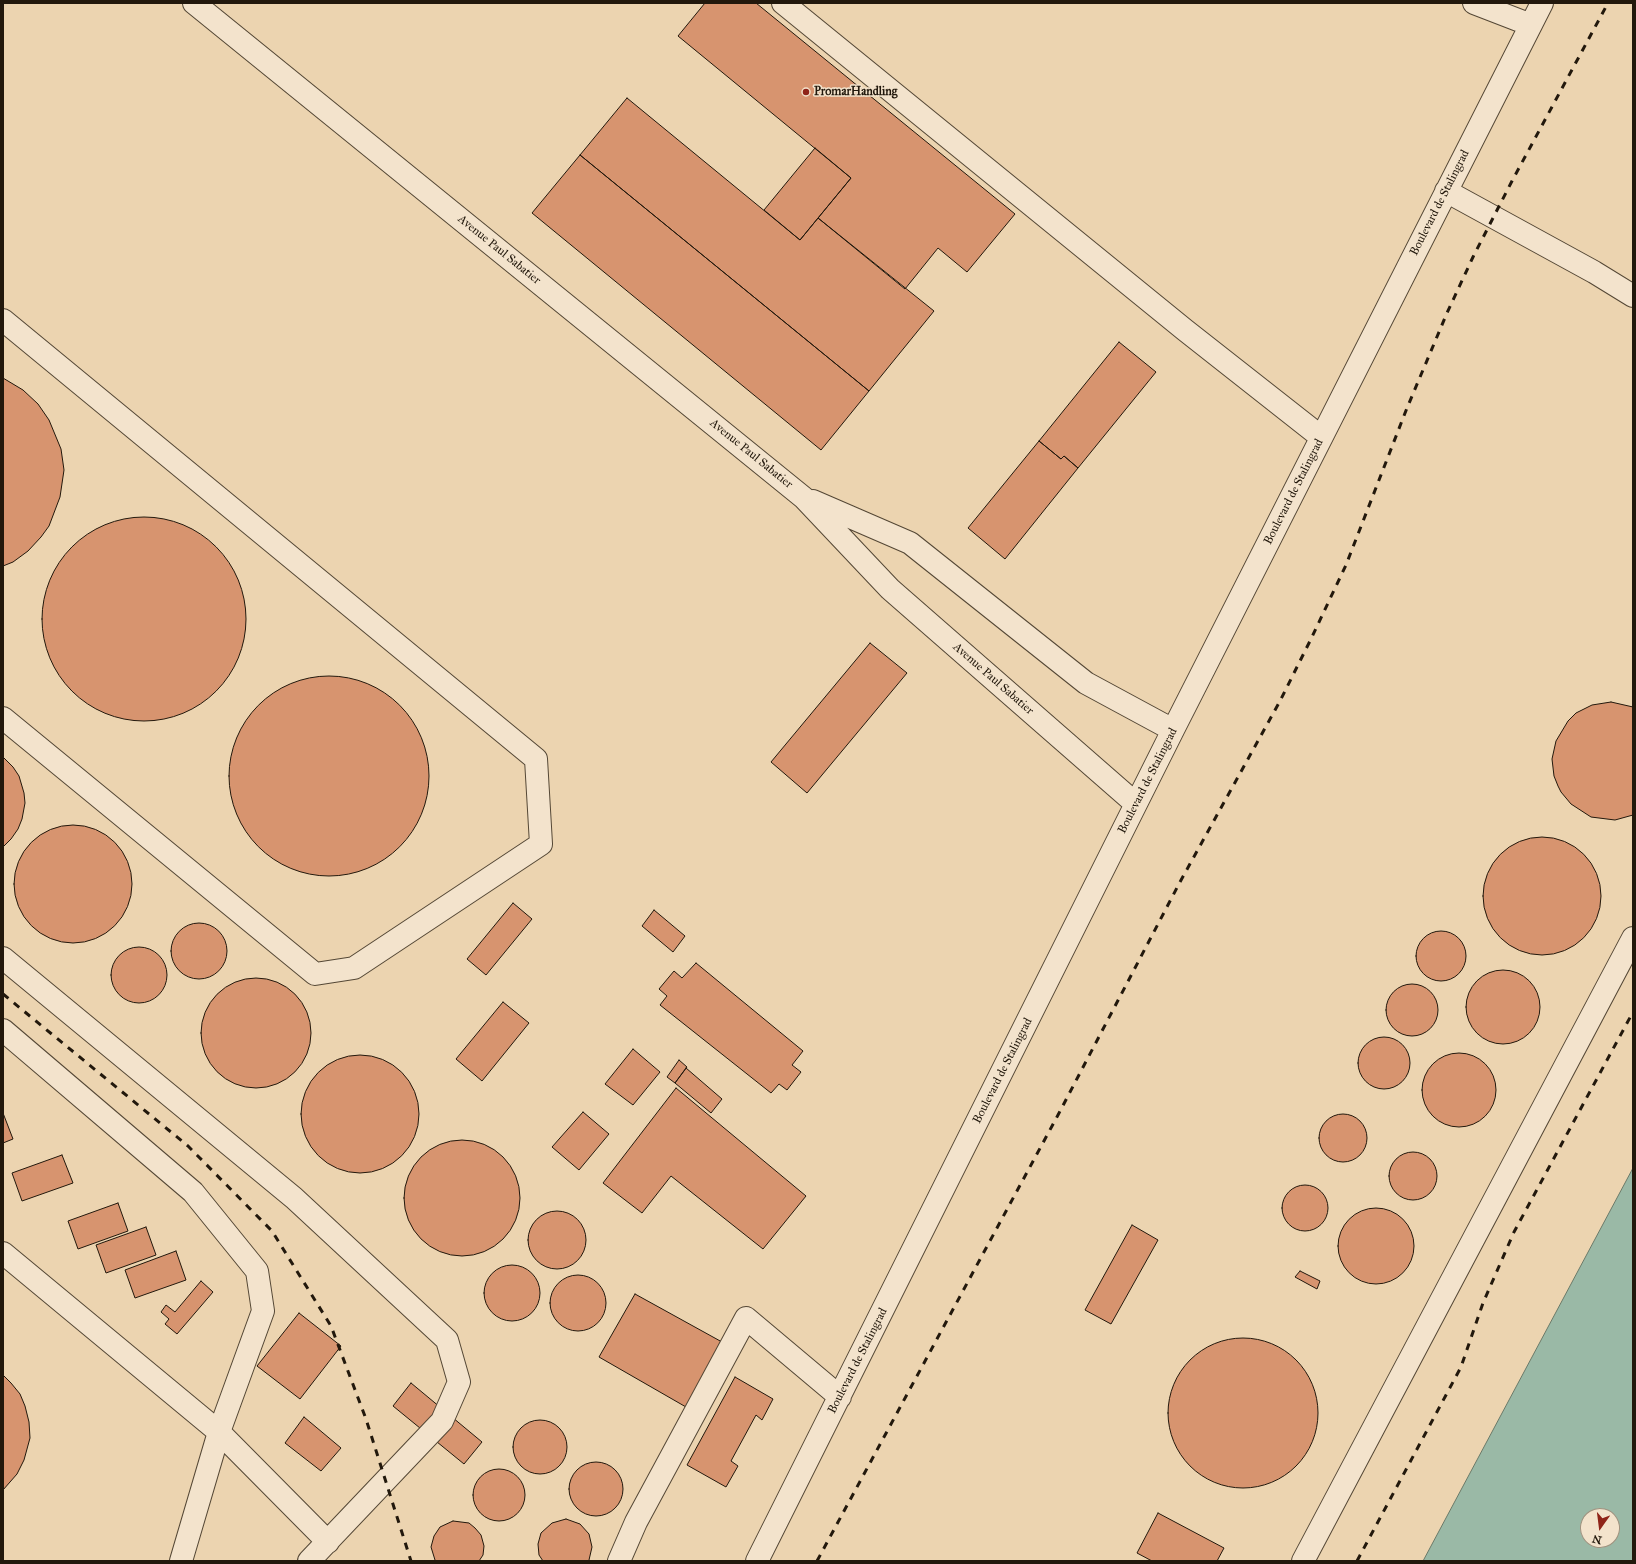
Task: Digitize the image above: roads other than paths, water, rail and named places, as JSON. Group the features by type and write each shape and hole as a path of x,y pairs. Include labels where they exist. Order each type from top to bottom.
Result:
{"street":[{"name":"Avenue Paul Sabatier","path":"194,3 804,498 890,589 1136,804"},
{"path":"782,3 1185,330 1321,438"},
{"path":"1474,3 1531,25"},
{"name":"Boulevard de Stalingrad","path":"757,1561 1173,730 1542,3"},
{"path":"1446,191 1594,272 1633,296"},
{"path":"3,320 536,759 541,844 354,968 315,974 3,718"},
{"name":"Avenue Paul Sabatier","path":"804,498 910,543 1086,683 1173,730"},
{"path":"1303,1561 1633,938"},
{"path":"3,958 294,1198 447,1340 460,1382 442,1421 309,1561"},
{"path":"3,1030 194,1192 258,1271 263,1311 219,1432 181,1561"},
{"path":"3,1253 219,1432 328,1542"},
{"path":"619,1561 636,1522 746,1318 840,1397"}],"railway":[{"path":"817,1561 1058,1115 1180,882 1280,701 1346,565 1407,408 1447,313 1473,257 1512,181 1608,3"},
{"path":"3,994 188,1146 272,1231 331,1326 366,1419 411,1561"},
{"path":"1357,1561 1461,1367 1483,1303 1514,1232 1633,1012"}],"place":[{"name":"PromarHandling","path":"806,92"}]}
